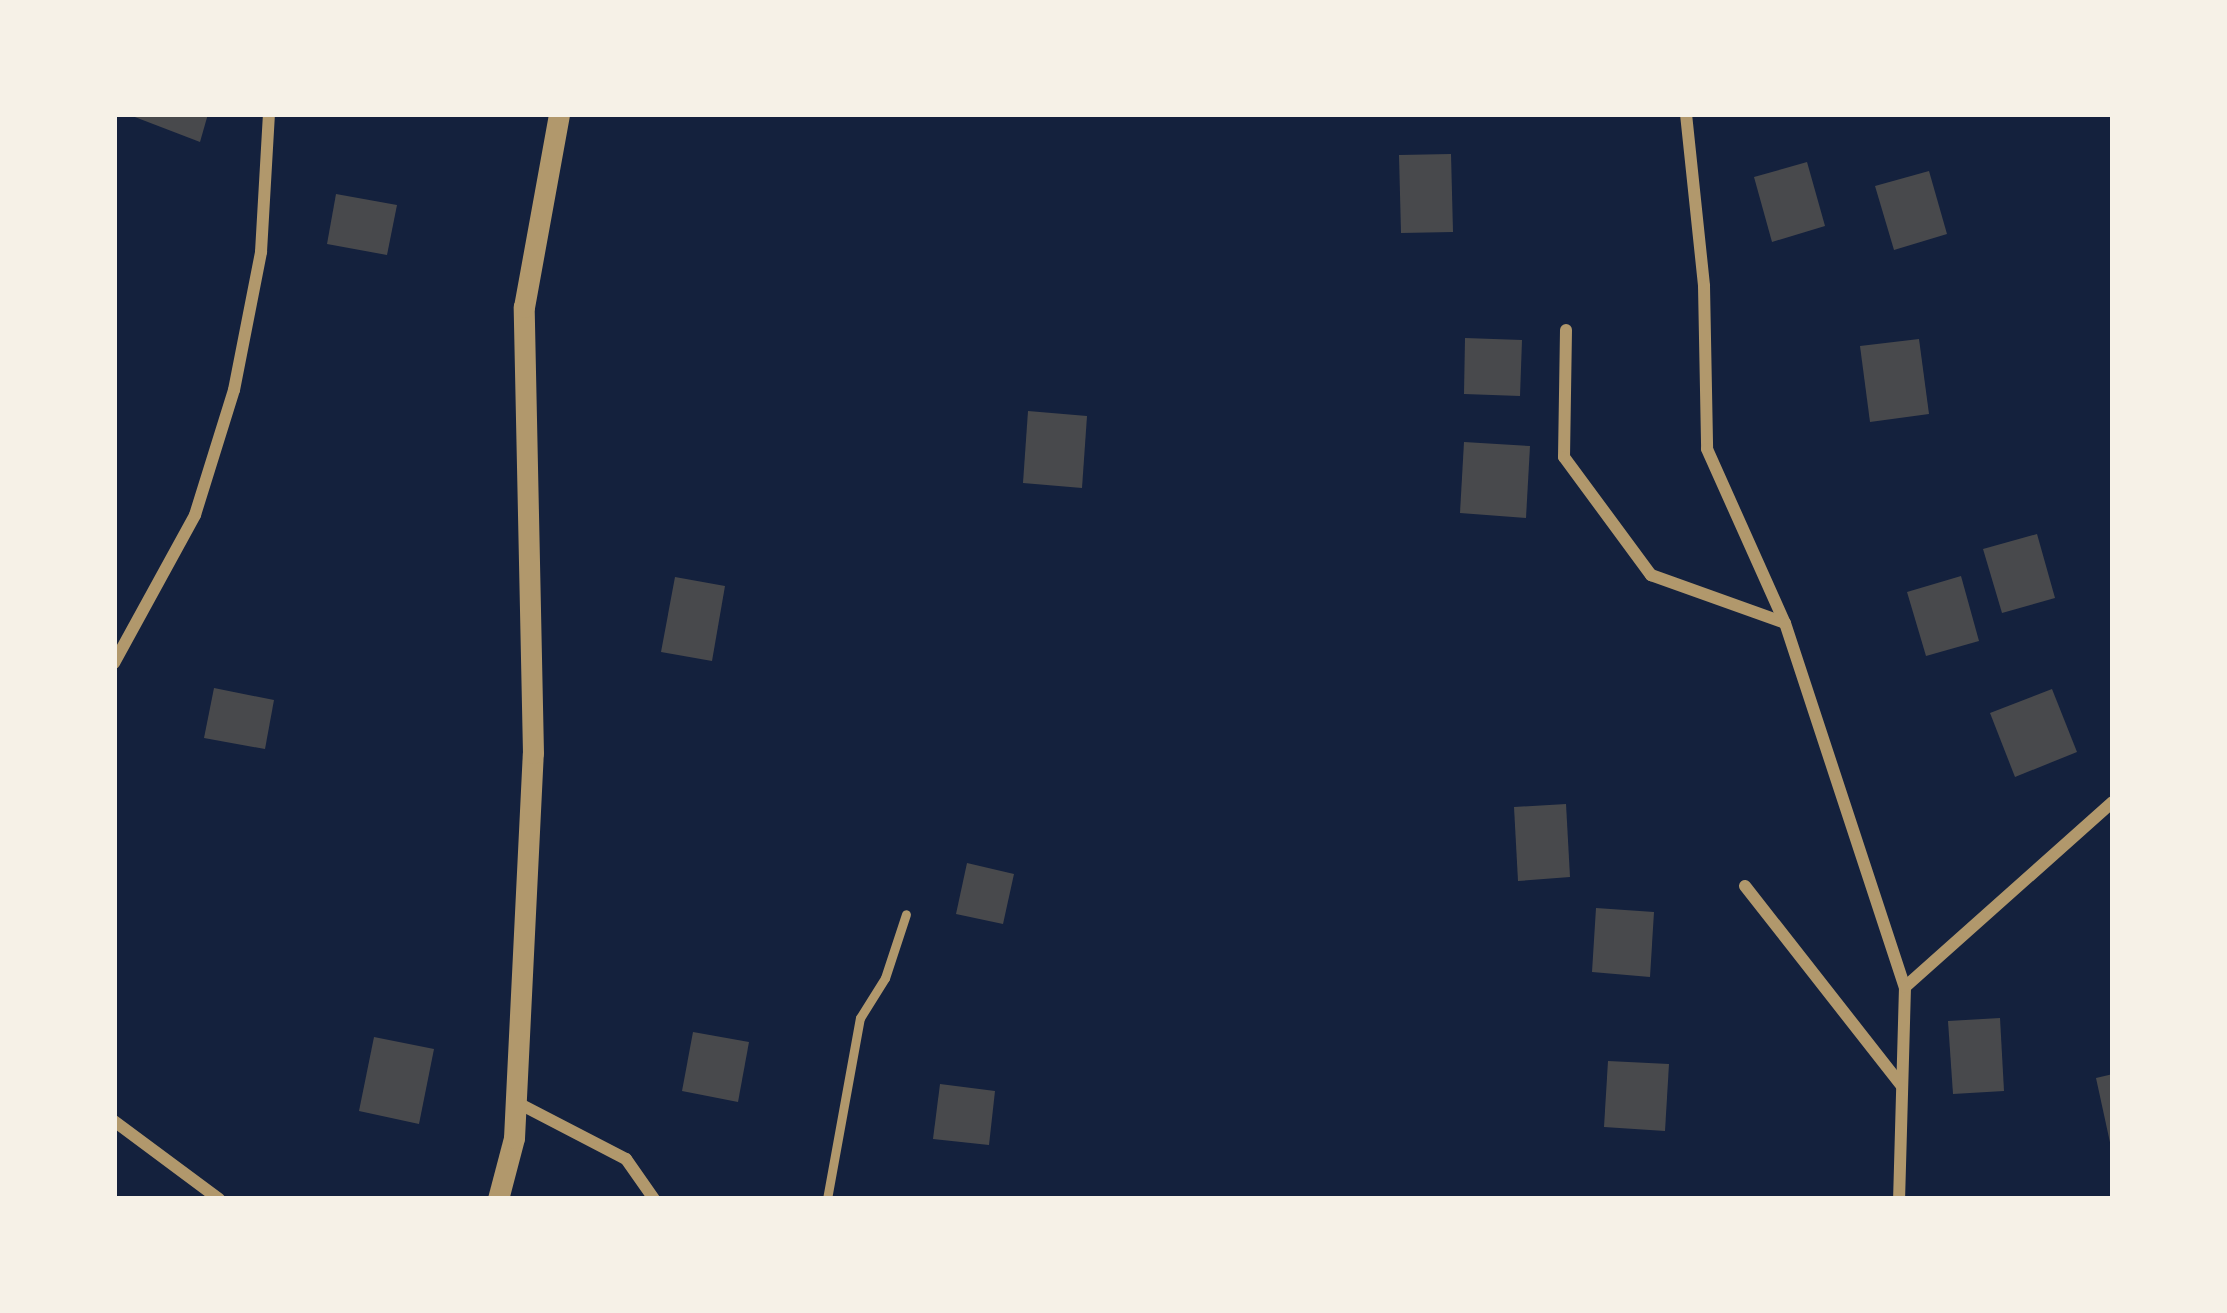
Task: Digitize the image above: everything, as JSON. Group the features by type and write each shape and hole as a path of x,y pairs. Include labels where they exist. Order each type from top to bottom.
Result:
{"street":[{"path":"114,663 195,514 234,390 261,252 269,114"},
{"path":"499,1199 516,1102 532,753 524,307 559,114"},
{"path":"1686,114 1704,286 1706,448 1785,622 1905,987 1899,1199"},
{"path":"1566,330 1564,457 1651,575 1785,622"},
{"path":"1905,987 2113,802"},
{"path":"1745,886 1902,1087"},
{"path":"516,1102 626,1159 654,1199"},
{"path":"114,1121 219,1199"}],"lane":[{"path":"827,1199 860,1018 885,978 906,914"}],"building":[{"path":"127,114 208,114 200,142"},
{"path":"1451,154 1453,232 1401,233 1399,155"},
{"path":"1807,162 1825,226 1772,242 1754,177"},
{"path":"1929,171 1947,234 1894,250 1875,186"},
{"path":"336,194 397,205 387,255 327,244"},
{"path":"1465,338 1522,340 1520,396 1464,394"},
{"path":"1919,339 1929,414 1870,422 1860,346"},
{"path":"1028,411 1087,416 1082,488 1023,483"},
{"path":"1464,442 1530,446 1526,518 1460,513"},
{"path":"2037,534 2055,598 2002,613 1983,549"},
{"path":"1961,576 1979,641 1926,656 1907,592"},
{"path":"675,577 725,586 712,661 661,652"},
{"path":"214,688 274,700 265,749 204,738"},
{"path":"2052,689 2077,752 2015,777 1990,713"},
{"path":"1566,804 1570,877 1518,881 1514,807"},
{"path":"967,863 1014,874 1003,924 956,914"},
{"path":"1596,908 1654,912 1650,977 1592,972"},
{"path":"2000,1018 2004,1091 1953,1094 1948,1021"},
{"path":"693,1032 749,1042 738,1102 682,1091"},
{"path":"374,1037 434,1049 419,1124 359,1111"},
{"path":"1608,1061 1669,1064 1665,1131 1604,1127"},
{"path":"2113,1074 2113,1147 2111,1147 2096,1078"},
{"path":"940,1084 995,1091 989,1145 933,1139"}]}
